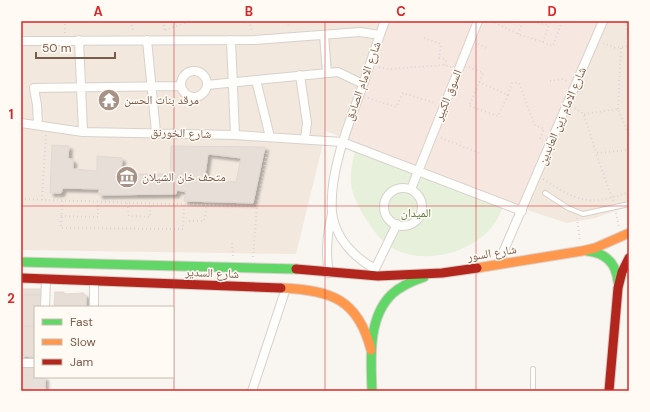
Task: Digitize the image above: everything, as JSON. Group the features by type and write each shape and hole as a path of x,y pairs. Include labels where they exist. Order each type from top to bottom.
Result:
{"main road":[{"name":"شارع السور","path":"354,275 378,276 442,273 582,251 595,248 626,235"},
{"path":"582,251 600,254 611,261 618,275 619,287 609,391"},
{"path":"619,287 627,269 629,258"},
{"name":"شارع السدير","path":"21,262 252,268 354,275"},
{"path":"173,266 173,283"},
{"path":"372,391 372,332 378,313 389,297 406,284 442,273"},
{"name":"شارع السدير","path":"21,278 286,288 318,292 346,303 355,312 364,324 371,350"}],"street":[{"name":"شارع الامام الصادق","path":"329,273 326,256 327,242 332,213 335,177 342,142 385,21"},
{"name":"السوق الكبير","path":"411,189 478,21"},
{"name":"شارع الامام زين العابدين","path":"498,264 603,21"},
{"path":"21,41 232,40 360,32 380,36"},
{"path":"324,35 327,73"},
{"path":"79,40 83,132"},
{"path":"146,40 156,132"},
{"path":"232,40 235,135"},
{"path":"193,71 202,74 207,80 207,85 204,93 197,98 188,97 181,86 185,74 193,71"},
{"path":"207,85 338,72 363,84"},
{"path":"300,76 307,123 305,140"},
{"path":"256,80 270,137"},
{"path":"38,125 34,88 181,86"},
{"name":"شارع الخورنق","path":"21,123 83,132 156,132 235,135 342,142 522,211"},
{"path":"401,188 411,189 421,200 421,213 418,218 408,225 397,224 388,217 385,205 386,199 395,190 401,188"},
{"path":"332,213 346,245 354,255 374,269 397,224"},
{"path":"45,306 46,279"},
{"path":"94,281 94,306"},
{"path":"252,391 286,288"},
{"path":"21,364 34,363"}],"lane":[{"path":"545,193 576,212 592,213 629,204"},
{"path":"533,368 533,391"}],"path":[{"path":"165,30 191,21"},
{"path":"491,21 518,34 553,46 562,21"},
{"path":"518,34 523,21"},
{"path":"530,21 549,25"},
{"path":"543,42 550,21"},
{"path":"625,21 629,41"},
{"path":"424,38 441,44 439,58 446,60 446,65"},
{"path":"594,40 615,48 629,46"},
{"path":"621,47 618,109 629,135"},
{"path":"370,64 387,69 446,65 460,66 483,73 469,106 498,116 512,83 519,83 535,125 544,129 540,140 550,144"},
{"path":"550,81 562,79 576,84"},
{"path":"479,82 508,95"},
{"path":"359,95 396,107 403,93 444,105"},
{"path":"568,103 584,114 615,208 626,235"},
{"path":"584,114 618,109"},
{"path":"42,200 46,127"},
{"path":"432,135 482,154"},
{"path":"252,268 257,207 270,137"},
{"path":"596,153 629,150"},
{"path":"537,175 567,194 577,198 588,200 612,198 629,192"},
{"path":"21,199 257,207"},
{"path":"62,201 61,228 183,229 184,205"},
{"path":"61,216 98,217 98,202"},
{"path":"127,203 128,216 150,217 150,204"},
{"path":"188,221 204,221 207,205"},
{"path":"576,212 582,251"}],"shaded area":[{"path":"21,21 629,21 629,206 595,218 567,223 524,209 326,131 296,254 21,250"},
{"path":"385,21 603,21 522,211 342,142"}],"green space":[{"name":"الميدان","path":"356,147 504,204 502,210 491,228 481,238 454,252 424,256 409,254 395,249 377,235 363,214 355,198 351,178"}],"building":[{"name":"متحف خان الشيلان","path":"52,145 69,146 68,158 73,160 73,169 97,171 97,156 122,158 121,174 170,174 171,146 265,147 253,203 184,201 186,192 177,190 176,194 99,195 99,189 63,188 61,193 50,193","holes":["208,154 241,158 236,182 204,181"]},
{"path":"21,289 42,289 42,295 21,295"},
{"path":"55,292 64,292 64,294 84,293 84,295 86,295 86,306 54,306"},
{"path":"21,295 42,295 42,306 34,306 34,326 21,326"},
{"path":"21,326 34,326 34,357 21,356"},
{"path":"21,368 34,368 34,378 45,378 45,391 21,391"}],"traffic: fast":[{"path":"587,251 600,254 609,260 615,269 618,282"},
{"path":"21,262 296,269"},
{"path":"372,391 372,340 378,315 392,294 407,284 424,277"}],"traffic: slow":[{"path":"477,268 582,251 595,248 629,233"},
{"path":"281,288 314,291 328,295 340,301 350,308 358,319 371,350"}],"traffic: jam":[{"path":"609,391 618,288 622,272 629,258"},
{"path":"296,269 378,276 442,273 477,268"},
{"path":"21,278 281,288"}],"place":[{"name":"مرقد بنات الحسن","path":"109,100"},
{"name":"متحف خان الشيلان","path":"127,177"}]}
